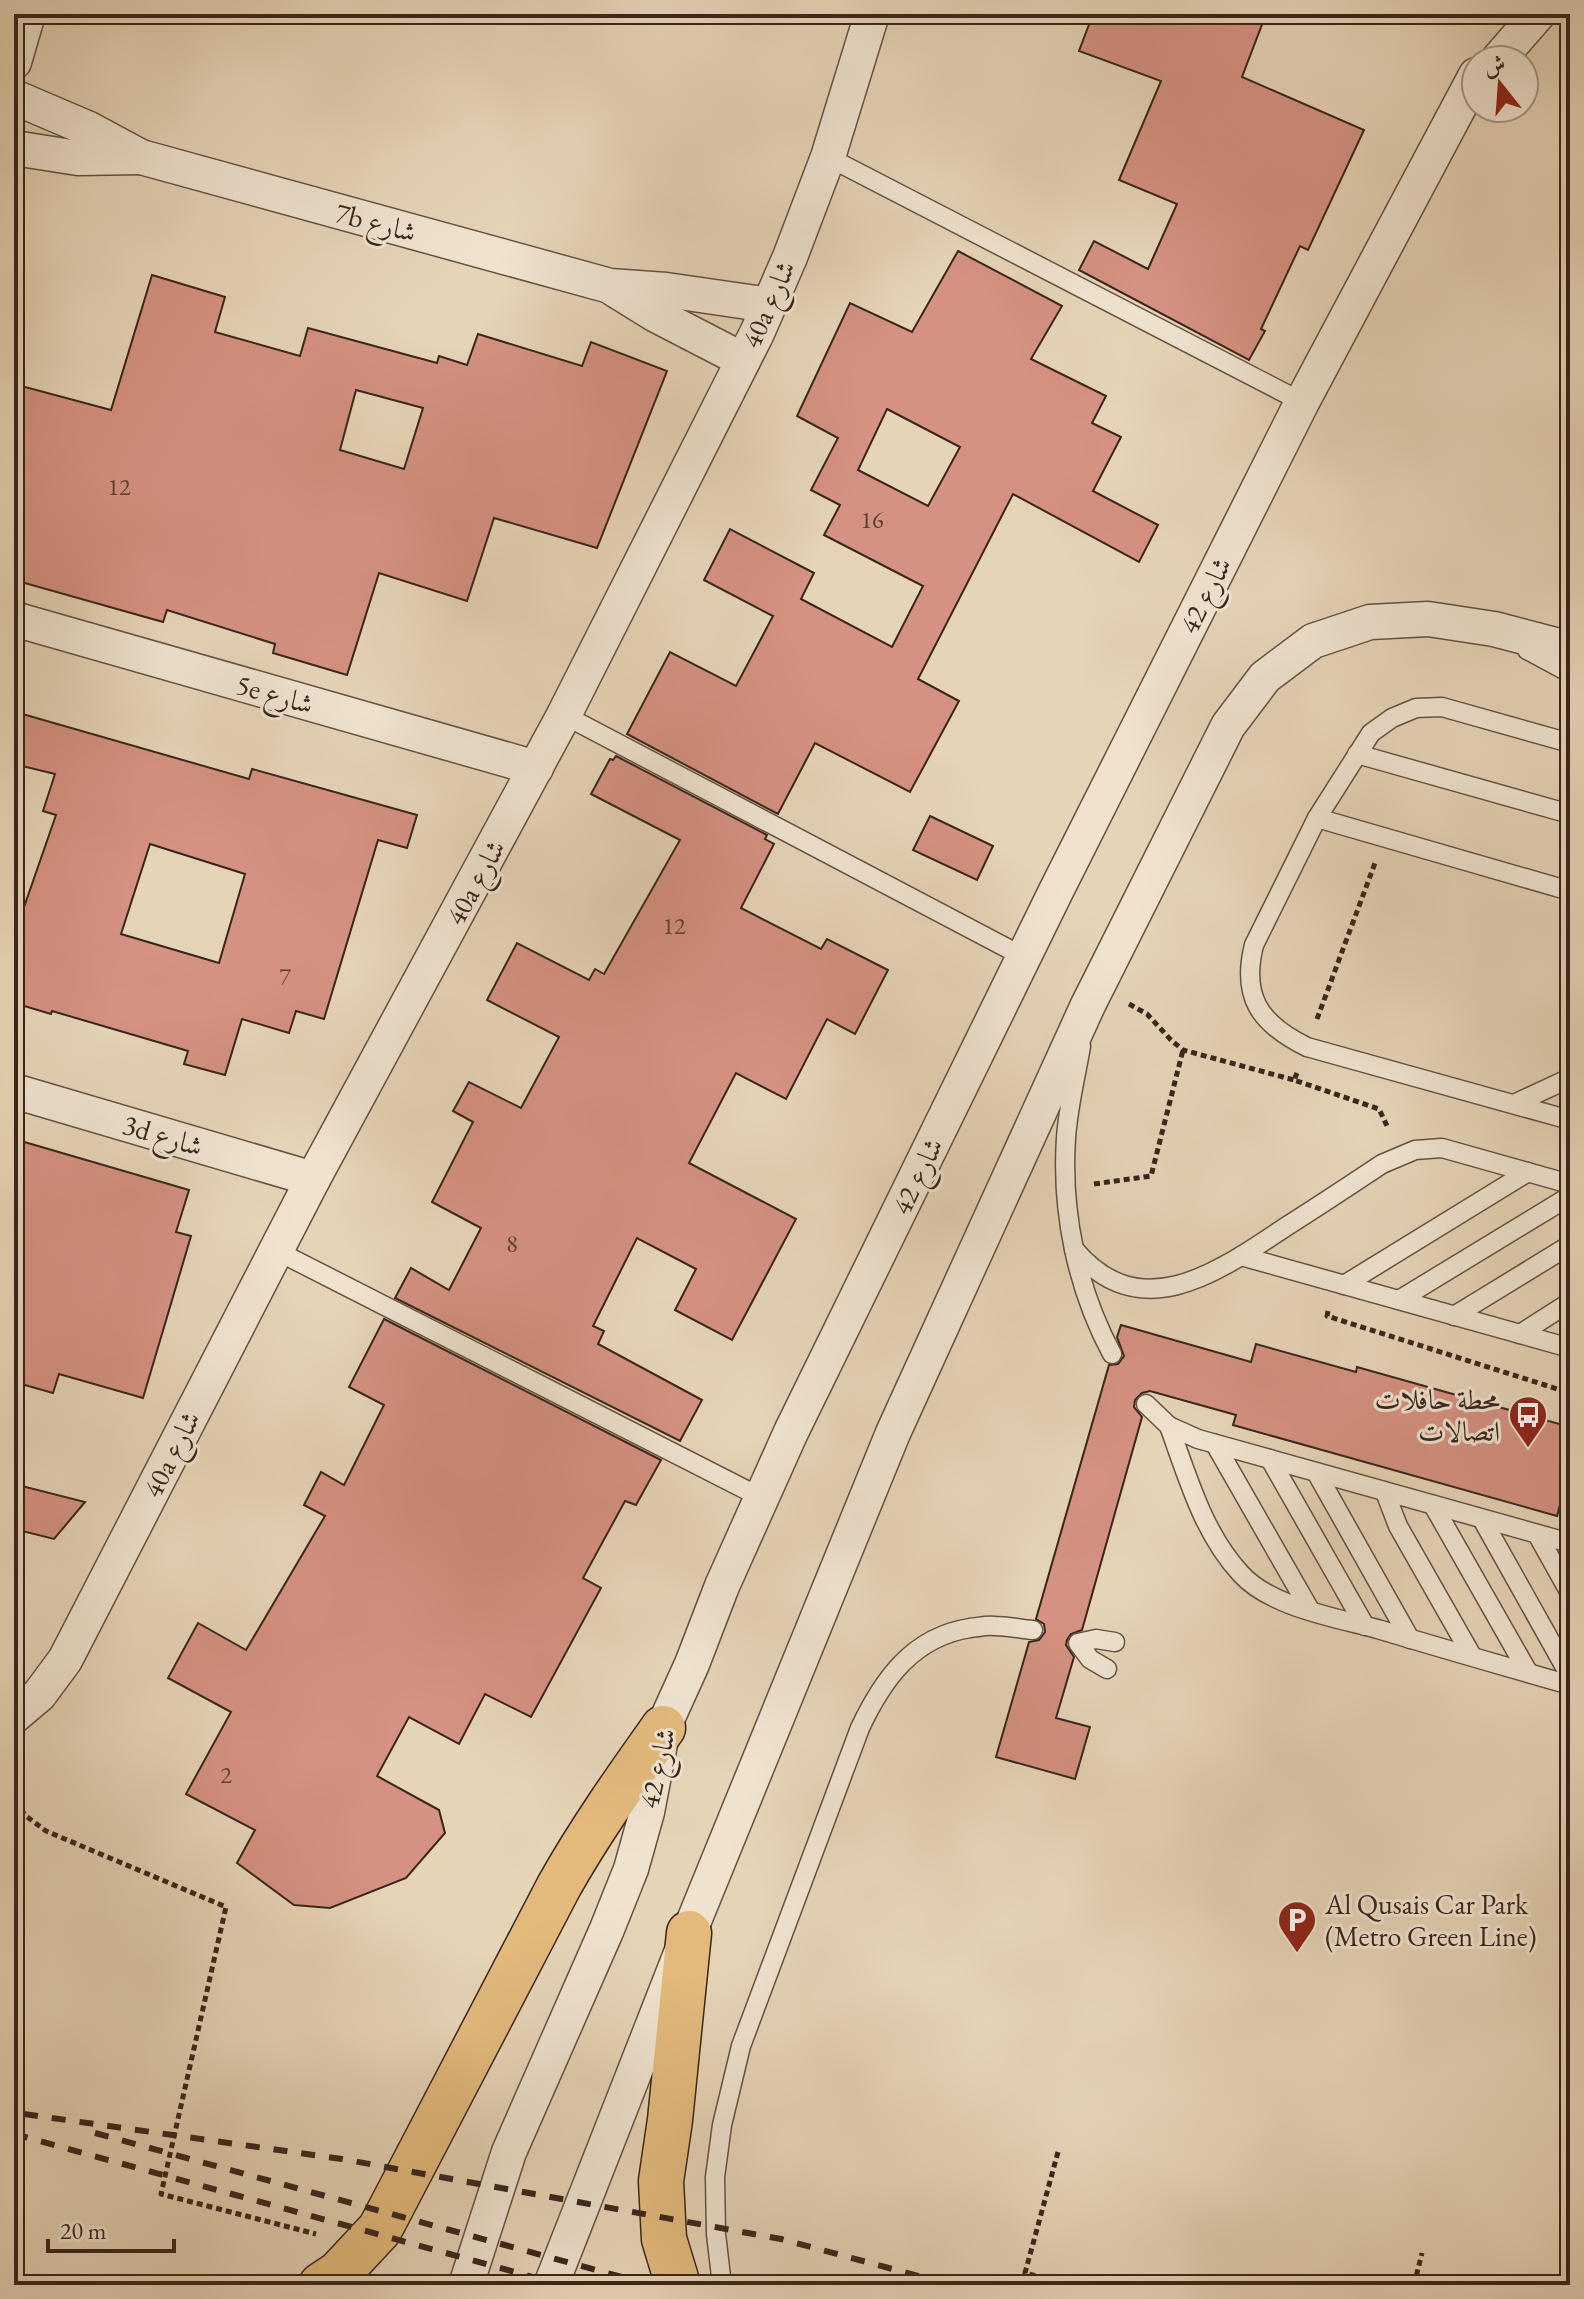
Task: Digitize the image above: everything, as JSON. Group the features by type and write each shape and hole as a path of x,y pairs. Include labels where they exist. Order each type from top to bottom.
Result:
{"main road":[{"path":"321,2285 339,2273 380,2229 583,1843 663,1728"},
{"path":"678,2285 664,2239 661,2181 689,1933"}],"street":[{"path":"14,62 28,14"},
{"name":"40a شارع","path":"14,1716 39,1695 65,1660 313,1179 564,715 743,360 790,257 828,157 872,14"},
{"path":"1493,44 1510,14"},
{"path":"1512,44 1538,14"},
{"name":"7b شارع","path":"14,97 89,129 141,157 610,286 666,290 769,305"},
{"name":"شارع 42","path":"466,2285 509,2152 631,1869 647,1812 663,1728 791,1432 1302,402 1460,109"},
{"name":"7b شارع","path":"14,148 78,158 141,157"},
{"name":"7b شارع","path":"610,286 656,315 743,360"},
{"name":"5e شارع","path":"14,619 536,768"},
{"path":"551,2285 689,1933 893,1433 1093,996 1228,726 1265,677 1313,641 1370,622 1428,619 1494,629 1570,649"},
{"name":"3d شارع","path":"14,1091 313,1179"}],"lane":[{"path":"828,157 1302,402"},
{"path":"1494,629 1570,673"},
{"path":"1570,743 1442,707 1416,708 1392,718 1371,733 1317,818 1254,945 1249,965 1250,986 1257,1006 1269,1023 1284,1036 1307,1047 1570,1120"},
{"path":"564,715 1024,957"},
{"path":"1357,754 1570,814"},
{"path":"1317,818 1570,891"},
{"path":"1093,996 1069,1112 1065,1188 1074,1249 1094,1315 1112,1354"},
{"path":"1514,1104 1570,1078"},
{"path":"1074,1249 1102,1276 1121,1285 1140,1289 1171,1287 1204,1277 1382,1164 1415,1150 1442,1148 1570,1184"},
{"path":"1344,1285 1528,1172"},
{"path":"1399,1300 1570,1196"},
{"path":"1454,1316 1570,1245"},
{"path":"277,1251 762,1498"},
{"path":"1241,1256 1569,1347"},
{"path":"1520,1334 1570,1302"},
{"path":"1146,1404 1169,1426 1215,1444 1570,1543"},
{"path":"1169,1426 1199,1508 1226,1557 1243,1577 1267,1593 1310,1610 1570,1685"},
{"path":"1215,1444 1310,1610"},
{"path":"1270,1459 1365,1626"},
{"path":"1316,1472 1410,1639"},
{"path":"1385,1492 1398,1526 1472,1656"},
{"path":"1433,1505 1528,1672"},
{"path":"1482,1519 1570,1676"},
{"path":"1537,1534 1570,1593"},
{"path":"722,2285 716,2234 715,2177 722,2125 741,2046 874,1698 898,1666 925,1643 956,1631 993,1625 1033,1630"},
{"path":"1107,1669 1090,1659 1078,1643 1096,1639 1115,1642"}],"path":[{"path":"1093,996 1147,1014 1183,1050 1294,1080"},
{"path":"1065,1188 1151,1176 1183,1050"},
{"path":"14,1802 46,1831 226,1907 161,2194 363,2247"},
{"path":"1058,2152 1025,2273 1070,2285"},
{"path":"1414,2285 1422,2253"}],"building":[{"path":"1093,14 1266,14 1242,77 1364,130 1308,250 1300,246 1261,329 1265,331 1249,360 1079,270 1094,241 1148,269 1177,204 1119,180 1161,81 1079,51"},
{"path":"958,251 1062,306 1031,359 1106,396 1092,423 1121,437 1093,491 1158,525 1139,562 1013,494 918,679 959,701 910,792 815,743 778,814 627,734 670,652 736,686 773,616 704,580 730,529 814,573 801,599 892,647 923,586 824,535 840,505 811,490 838,438 797,416 850,303 912,332","holes":["887,409 960,447 928,506 858,470"]},
{"path":"152,275 225,297 215,332 300,356 308,328 437,363 439,356 467,365 478,334 582,366 591,342 667,371 597,548 494,518 467,601 379,573 347,675 273,653 275,644 167,610 163,622 14,580 14,384 111,410","holes":["356,390 423,408 404,469 340,450"]},
{"path":"19,713 249,779 252,769 417,815 407,848 378,840 324,1019 296,1011 289,1033 242,1019 225,1075 184,1064 188,1051 14,1003 14,928 56,815 43,811 55,774 14,764 14,735","holes":["150,844 245,874 219,963 121,934"]},
{"path":"616,756 767,835 765,839 774,844 741,908 821,949 827,939 888,970 855,1034 827,1019 786,1099 736,1073 689,1163 796,1219 732,1340 675,1310 696,1269 637,1238 593,1326 604,1331 598,1344 702,1400 680,1441 395,1298 411,1268 449,1290 481,1228 432,1202 473,1122 453,1111 469,1082 521,1108 559,1037 487,1000 517,943 589,980 595,969 604,974 680,840 591,794 610,759"},
{"path":"930,816 993,846 977,880 913,850"},
{"path":"14,1139 189,1190 176,1232 191,1236 143,1398 59,1374 53,1393 14,1382"},
{"path":"384,1319 661,1460 636,1505 625,1501 583,1578 601,1588 531,1717 485,1694 459,1744 409,1717 377,1776 439,1810 445,1833 406,1878 330,1908 294,1905 237,1863 255,1830 186,1794 231,1712 168,1678 198,1623 246,1650 325,1516 304,1505 321,1472 344,1485 384,1405 349,1387"},
{"path":"1121,1325 1251,1362 1256,1344 1356,1372 1357,1367 1570,1427 1570,1492 1564,1490 1557,1516 1233,1425 1236,1415 1150,1391 1142,1393 1135,1400 1134,1407 1142,1417 1082,1630 1071,1634 1066,1645 1074,1657 1056,1718 1090,1727 1075,1779 996,1757 1029,1642 1039,1640 1045,1632 1044,1624 1036,1619 1109,1365 1118,1364 1124,1356 1117,1337"},
{"path":"14,1484 85,1502 54,1539 14,1529"}],"railway":[{"path":"24,2114 342,2159 781,2239 952,2285"},
{"path":"95,2133 651,2285"},
{"path":"14,2134 562,2285"}],"place":[{"name":"محطة حافلات اتصالات","path":"1528,1449"},
{"name":"Al Qusais Car Park (Metro Green Line)","path":"1297,1954"}]}
